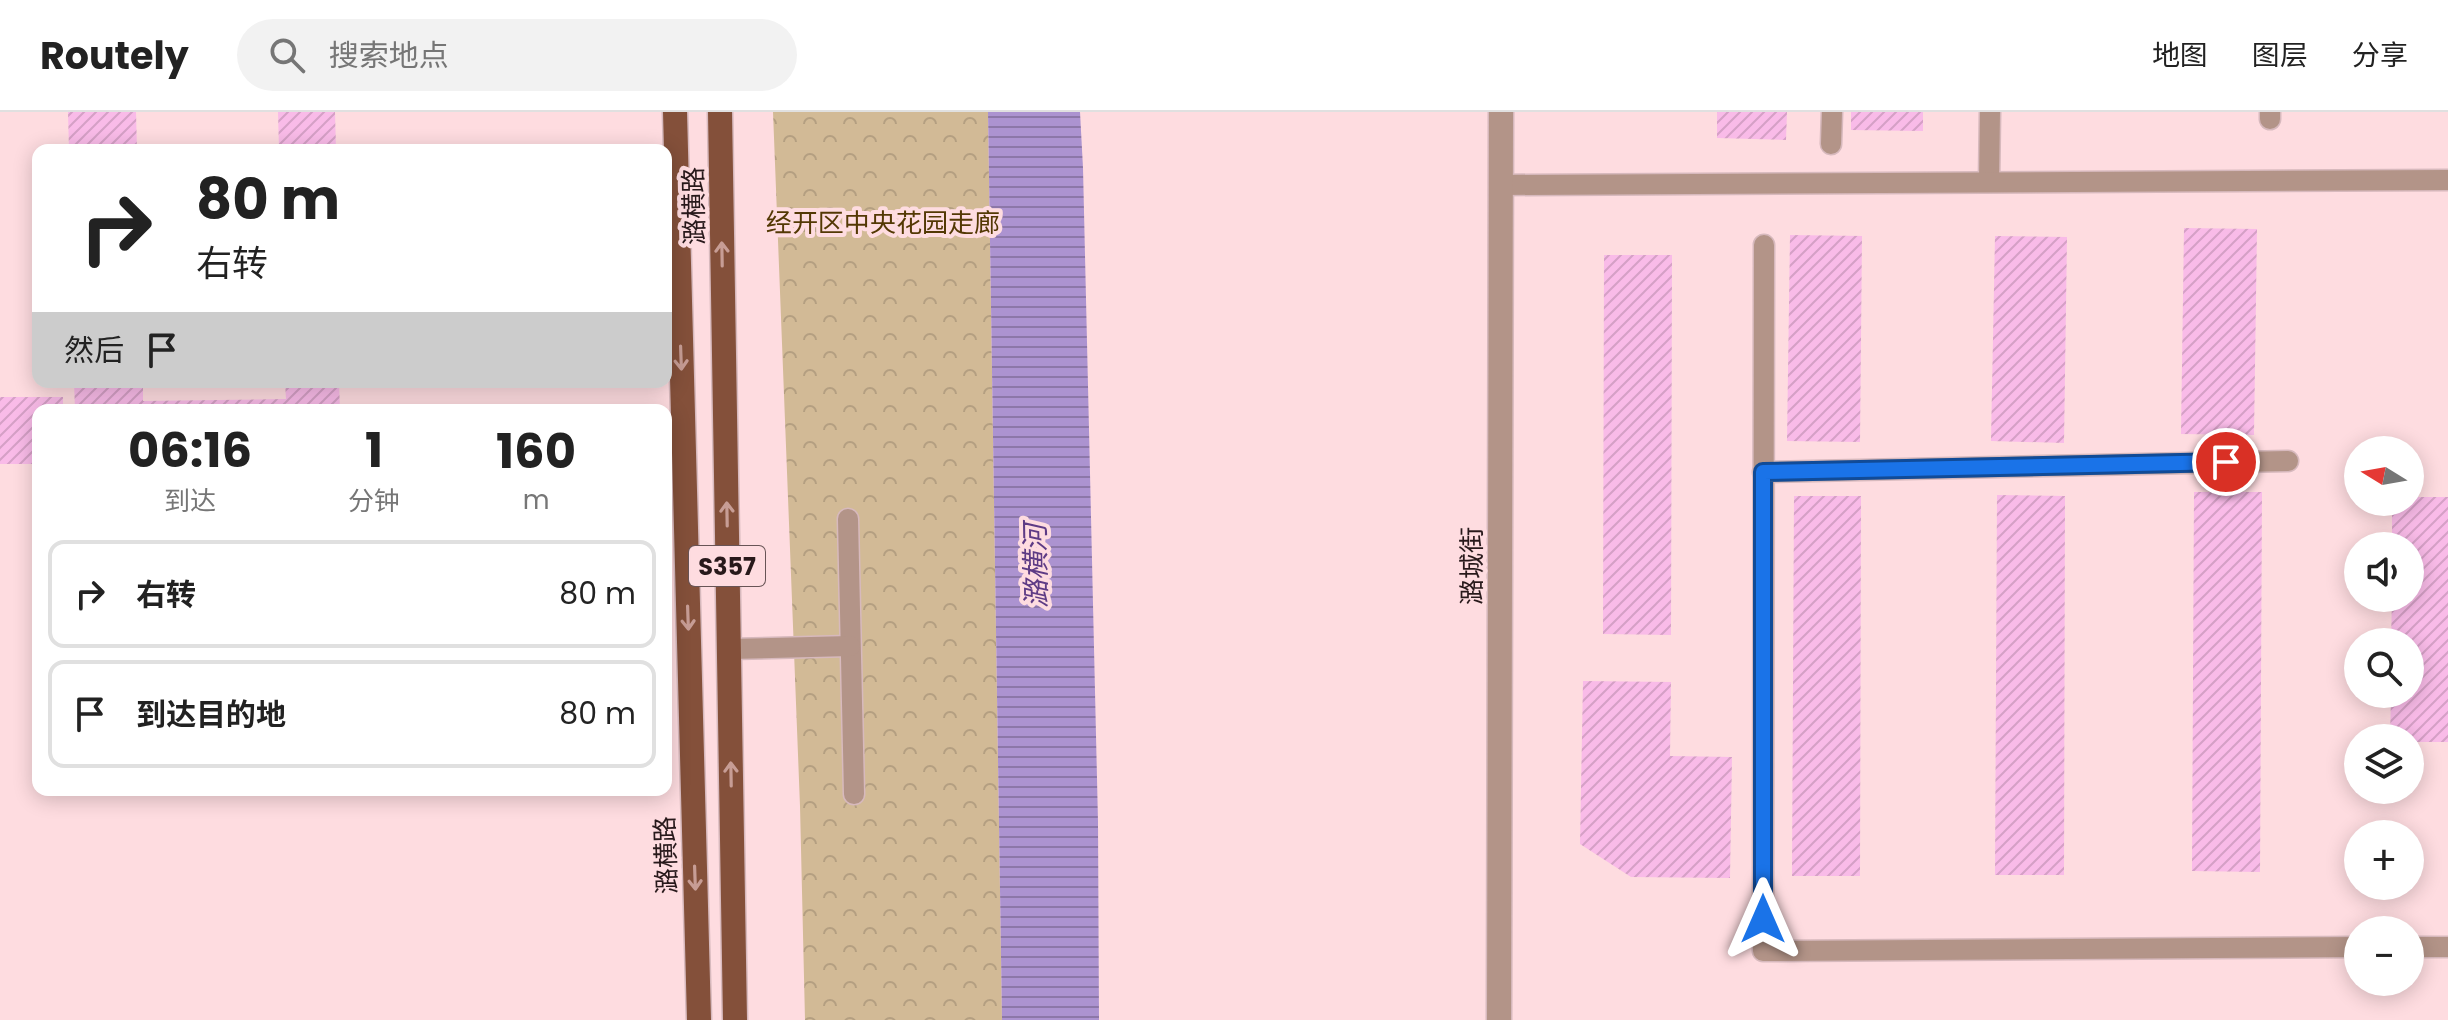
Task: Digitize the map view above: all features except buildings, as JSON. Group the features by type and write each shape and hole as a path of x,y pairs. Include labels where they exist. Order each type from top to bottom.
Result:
{"main road":[{"name":"潞横路","path":"675,112 699,1020"},
{"name":"潞横路","path":"720,112 735,1020"}],"street":[{"name":"潞城街","path":"1499,1020 1501,112"}],"lane":[{"path":"1831,144 1832,112"},
{"path":"1989,182 1990,112"},
{"path":"1501,185 2448,180"},
{"path":"1764,245 1763,951 2344,947"},
{"path":"1763,472 2288,461"},
{"path":"848,519 854,794"},
{"path":"729,649 850,646"},
{"path":"2424,947 2448,947"}],"green space":[{"name":"经开区中央花园走廊","path":"773,112 988,112 1002,1020 805,1020 800,806"}],"water":[{"name":"潞横河","path":"988,112 1080,112 1098,822 1099,1020 1002,1020"}],"route":[{"path":"1763,919 1763,472 2226,462"}]}
